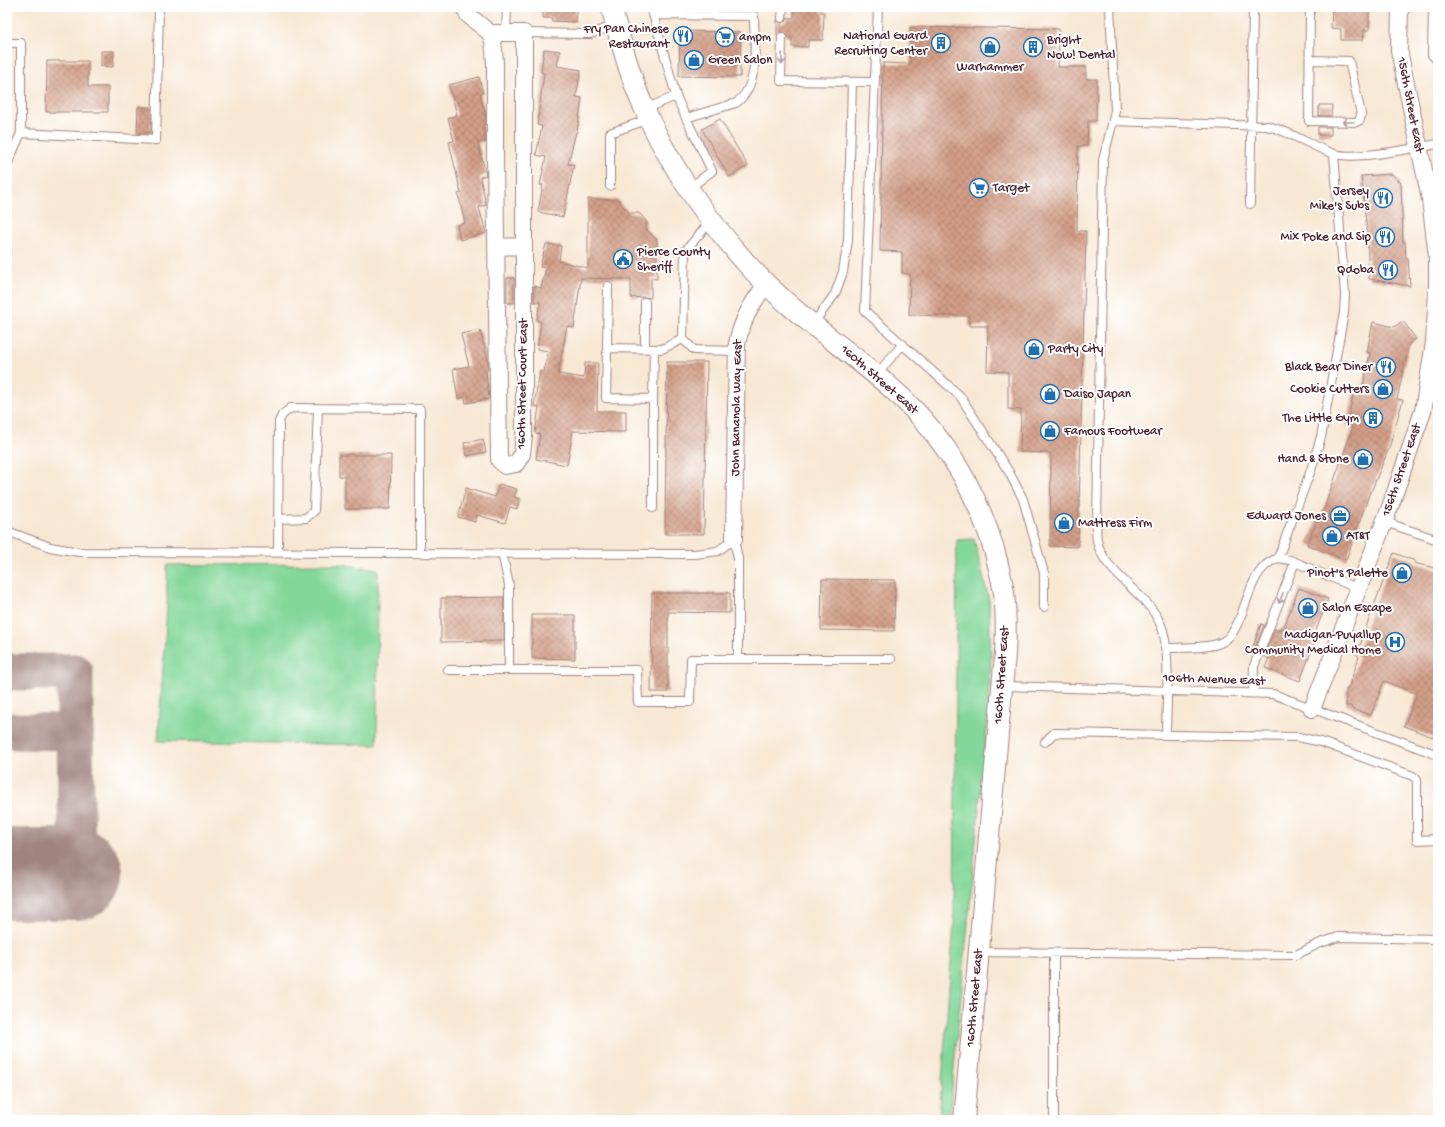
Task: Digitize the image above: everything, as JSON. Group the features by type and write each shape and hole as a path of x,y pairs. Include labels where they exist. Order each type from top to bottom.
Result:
{"street":[{"path":"464,7 468,15 490,32 524,33"},
{"name":"156th Street East","path":"1312,709 1385,522 1420,418 1427,394 1434,343 1437,296 1437,243 1430,199 1399,50 1400,7"},
{"name":"160th Street East","path":"614,16 647,114 664,151 688,190 711,220 766,285 876,375 916,411 938,437 959,467 976,499 997,559 1005,602 1006,630 1003,686 964,1120"},
{"name":"160th Street Court East","path":"490,32 494,42 495,62 499,460 505,466 516,464 522,454 524,436 524,33"},
{"path":"496,247 524,246"},
{"name":"John Bananola Way East","path":"734,539 737,351 739,332 744,316 766,285"}],"lane":[{"path":"21,133 156,140 159,7"},
{"path":"506,33 507,7"},
{"path":"653,10 661,7"},
{"path":"782,18 783,7"},
{"path":"878,7 865,311 960,396 1009,472 1023,499 1044,573 1044,607"},
{"path":"1110,7 1115,89 1113,121 1103,160 1096,532 1099,548 1106,560 1152,608 1161,623 1165,648 1166,735"},
{"path":"1250,204 1253,7"},
{"path":"1310,7 1309,121 1356,122 1360,120 1361,114 1350,61 1310,60"},
{"path":"1433,7 1432,55 1438,61"},
{"path":"653,10 676,96 712,170 688,190"},
{"path":"653,10 754,16 753,74 749,86 741,99 736,103 686,118"},
{"path":"524,33 590,34 614,16"},
{"path":"782,37 781,80 875,82"},
{"path":"7,43 21,43 21,133 7,165"},
{"path":"813,324 835,294 843,272 848,240 852,82"},
{"path":"610,186 610,132 647,114 676,96"},
{"path":"1113,121 1267,126 1285,130 1334,154 1353,156 1438,144"},
{"path":"1278,558 1311,470 1321,437 1343,324 1344,294 1334,154"},
{"path":"711,220 685,251 683,339 694,350 737,351"},
{"path":"608,286 606,398 653,399"},
{"path":"645,302 645,348"},
{"path":"607,348 662,349 683,339"},
{"path":"876,375 903,344"},
{"path":"653,508 654,349"},
{"path":"278,552 279,422 282,415 291,408 420,408 420,553"},
{"path":"278,519 306,518 314,512 318,409"},
{"path":"1385,522 1438,540"},
{"path":"7,531 50,547 79,552 695,554 718,551 734,539 738,559 738,659"},
{"path":"502,553 509,585 509,670"},
{"path":"1165,648 1206,646 1219,644 1226,640 1233,631 1257,574 1266,564 1278,558 1295,562 1358,589"},
{"path":"1253,693 1254,666 1295,562"},
{"path":"448,670 637,670 638,702 690,702 691,659 891,659"},
{"name":"106th Avenue East","path":"1003,686 1273,694 1438,755"},
{"path":"1045,742 1054,733 1298,737 1321,742 1413,776 1417,780 1417,840 1438,839"},
{"path":"979,952 1296,955 1318,944 1338,937 1438,939"},
{"path":"1054,953 1054,1120"}],"green space":[{"path":"974,539 989,600 991,655 989,706 949,1120 939,1120 954,922 957,540"},
{"path":"339,564 378,569 377,745 158,741 167,608 167,565"}],"building":[{"path":"543,7 576,7 576,22 552,21 552,18 543,18"},
{"path":"794,7 821,7 821,12 824,12 823,40 808,40 808,47 792,47 792,37 787,37 783,32 777,36 777,20 782,23 788,18 794,18"},
{"path":"1332,7 1369,7 1369,30 1364,30 1363,40 1341,40 1341,29 1331,28"},
{"name":"Target","path":"910,27 1059,29 1058,67 1086,67 1086,79 1097,79 1096,121 1088,121 1087,146 1078,146 1077,231 1086,231 1078,547 1050,546 1051,453 1020,452 1021,410 1008,409 1008,372 987,371 988,326 969,326 969,316 909,315 910,274 902,273 902,252 880,251 883,63 910,64"},
{"path":"680,31 741,32 740,77 679,76"},
{"path":"544,49 560,51 557,66 581,70 576,97 582,98 577,132 568,164 574,165 563,217 538,212 543,185 540,185 546,157 536,155 542,126 537,125 544,73 541,72"},
{"path":"101,51 114,51 113,67 101,66"},
{"path":"47,61 88,61 88,87 108,87 108,112 46,112"},
{"path":"479,77 483,93 480,94 486,116 486,124 483,124 486,141 478,143 486,175 480,177 486,205 479,207 486,233 460,240 457,225 465,223 458,194 461,193 449,142 454,141 448,118 457,115 449,85"},
{"path":"1319,105 1332,105 1331,116 1319,116"},
{"path":"138,107 151,107 151,133 137,133"},
{"path":"720,119 748,166 729,177 702,129"},
{"path":"1318,127 1331,127 1331,135 1318,135"},
{"path":"1392,174 1401,183 1403,242 1405,242 1406,258 1408,258 1410,286 1369,279 1367,232 1361,176"},
{"path":"588,199 619,200 620,204 630,213 639,213 646,221 646,229 657,240 657,279 651,278 651,298 631,298 631,279 581,278 574,328 567,326 558,374 584,378 585,363 598,363 597,411 626,411 626,432 573,431 567,465 536,459 540,434 535,433 539,407 534,406 540,371 544,372 548,351 537,349 541,322 537,321 540,302 534,302 534,286 541,288 546,268 540,267 546,244 561,246 559,261 588,268"},
{"path":"507,278 514,278 514,303 507,303"},
{"path":"1403,321 1416,339 1409,344 1397,399 1403,400 1389,448 1370,492 1346,560 1307,545 1319,515 1321,516 1353,428 1347,426 1354,390 1362,392 1370,353 1367,352 1373,322 1394,327"},
{"path":"480,330 488,361 488,370 486,371 489,399 466,403 465,397 458,399 453,369 469,366 461,334"},
{"path":"667,362 707,362 704,534 665,534"},
{"path":"483,439 486,452 467,456 464,443"},
{"path":"339,455 391,455 390,509 345,509 345,476 339,476"},
{"path":"499,484 517,489 514,497 520,499 517,509 510,507 505,523 477,515 475,522 458,517 466,488 495,497"},
{"name":"Madigan-Puyallup Community Medical Home","path":"1394,553 1415,561 1414,563 1438,569 1438,739 1404,726 1417,694 1384,681 1371,715 1352,709 1351,706 1346,706 1346,689 1348,689 1359,657 1356,654 1367,629 1366,627"},
{"path":"822,579 895,580 894,631 821,630"},
{"path":"1299,588 1328,599 1313,638 1316,639 1300,681 1265,668 1269,658 1264,656 1275,629 1279,631 1281,628 1283,629"},
{"path":"652,593 730,593 730,613 668,612 668,692 651,692"},
{"path":"504,597 504,641 441,642 441,598"},
{"path":"532,615 575,615 575,659 532,658"},
{"path":"1261,624 1264,625 1253,653 1251,652"}],"taxiway":[{"path":"7,672 75,672 75,732"},
{"path":"7,731 75,732 77,874"}],"runway":[{"path":"7,874 77,874"}],"place":[{"name":"Fry Pan Chinese Restaurant","path":"683,36"},
{"name":"ampm","path":"725,37"},
{"name":"National Guard Recruiting Center","path":"941,43"},
{"name":"Warhammer","path":"990,47"},
{"name":"Bright Now! Dental","path":"1033,47"},
{"name":"Green Salon","path":"694,60"},
{"name":"Target","path":"979,188"},
{"name":"Jersey Mike's Subs","path":"1383,198"},
{"name":"Mix Poke and Sip","path":"1385,237"},
{"name":"Pierce County Sheriff","path":"623,259"},
{"name":"Qdoba","path":"1388,270"},
{"name":"Party City","path":"1034,349"},
{"name":"Black Bear Diner","path":"1386,367"},
{"name":"Cookie Cutters","path":"1383,389"},
{"name":"Daiso Japan","path":"1050,394"},
{"name":"The Little Gym","path":"1373,418"},
{"name":"Famous Footwear","path":"1050,431"},
{"name":"Hand & Stone","path":"1363,459"},
{"name":"Edward Jones","path":"1340,516"},
{"name":"Mattress Firm","path":"1064,523"},
{"name":"AT&T","path":"1332,536"},
{"name":"Pinot's Palette","path":"1402,573"},
{"name":"Salon Escape","path":"1308,608"},
{"name":"Madigan-Puyallup Community Medical Home","path":"1395,642"}]}
